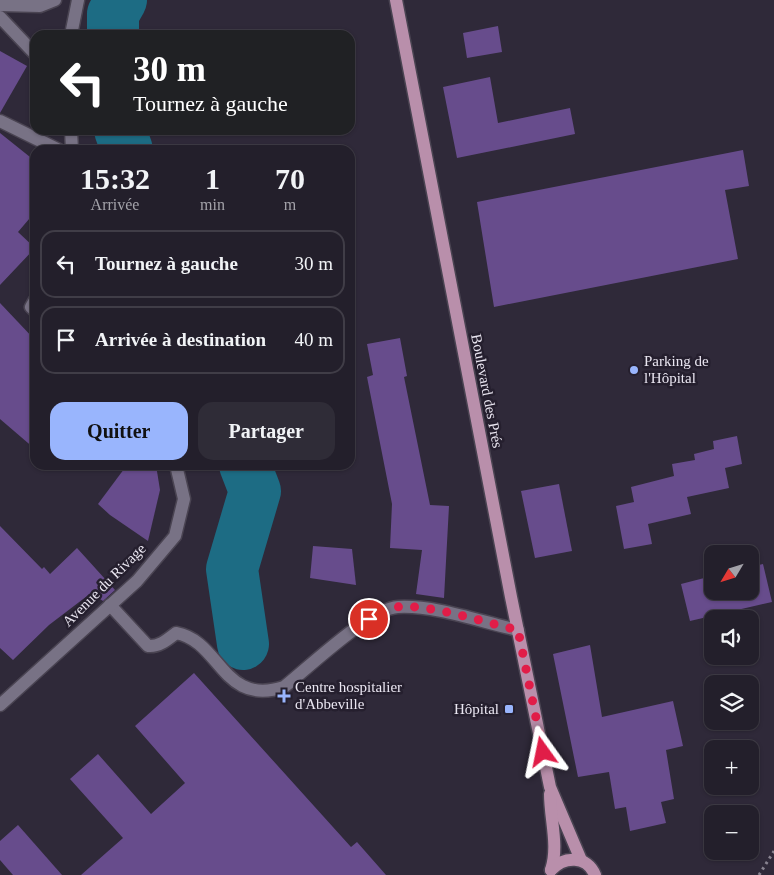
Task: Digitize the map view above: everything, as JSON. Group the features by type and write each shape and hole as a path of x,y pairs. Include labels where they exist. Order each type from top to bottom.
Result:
{"main road":[{"name":"Boulevard des Prés","path":"396,0 550,786 581,860"},
{"name":"Boulevard des Prés","path":"550,786 550,816 555,858 550,873"},
{"path":"550,873 564,860 581,860 588,865 595,875"}],"street":[{"path":"0,5 40,6 55,0"},
{"path":"72,30 78,0"},
{"path":"0,17 30,49"},
{"path":"0,121 49,145"},
{"name":"Avenue du Rivage","path":"0,705 137,580 175,536 184,499 177,470"},
{"path":"110,605 148,646 154,647 176,633 185,635 195,640 232,680 249,689 271,691 284,687 356,629 383,610 397,606 425,608 518,630"}],"path":[{"path":"759,875 774,851"}],"building":[{"path":"498,26 502,52 467,58 463,33"},
{"path":"0,51 27,66 0,113"},
{"path":"490,77 498,123 570,108 575,134 457,158 443,87"},
{"path":"0,133 30,157 30,218 18,232 30,243 30,253 0,285"},
{"path":"743,150 749,186 725,190 738,259 494,307 477,202"},
{"path":"0,303 30,335 30,445 0,419"},
{"path":"400,338 407,376 404,377 430,505 449,506 444,598 416,594 422,550 390,548 392,504 367,377 373,375 367,344"},
{"path":"737,436 742,464 725,468 729,488 687,497 691,514 648,524 652,544 624,549 616,506 634,502 631,487 674,476 672,464 695,460 694,454 714,449 713,441"},
{"path":"123,470 157,470 160,490 148,541 110,515 98,504"},
{"path":"559,484 572,551 535,558 521,491"},
{"path":"0,526 42,569 44,567 50,574 77,548 115,590 103,601 91,593 49,625 13,660 0,648"},
{"path":"313,546 352,549 356,585 310,578"},
{"path":"763,564 772,602 737,610 704,610 704,618 690,621 681,584 704,578 704,600 759,600 759,565"},
{"path":"590,645 602,717 673,701 683,746 666,750 674,799 661,802 666,823 630,831 626,807 615,809 609,772 578,777 553,654"},
{"path":"194,673 351,847 357,842 386,875 81,875 123,838 70,779 98,754 151,814 185,783 135,726"},
{"path":"18,825 62,875 13,875 0,860 0,841"}],"waterway":[{"path":"113,30 113,14 121,0"},
{"path":"122,135 125,145"},
{"path":"243,644 232,569 255,491 247,470"}],"place":[{"name":"Parking de l'Hôpital","path":"634,370"},
{"name":"Centre hospitalier d'Abbeville","path":"284,696"},
{"name":"Hôpital","path":"509,709"}],"route":[{"path":"369,619 383,610 397,606 425,608 518,630 543,752"}]}
